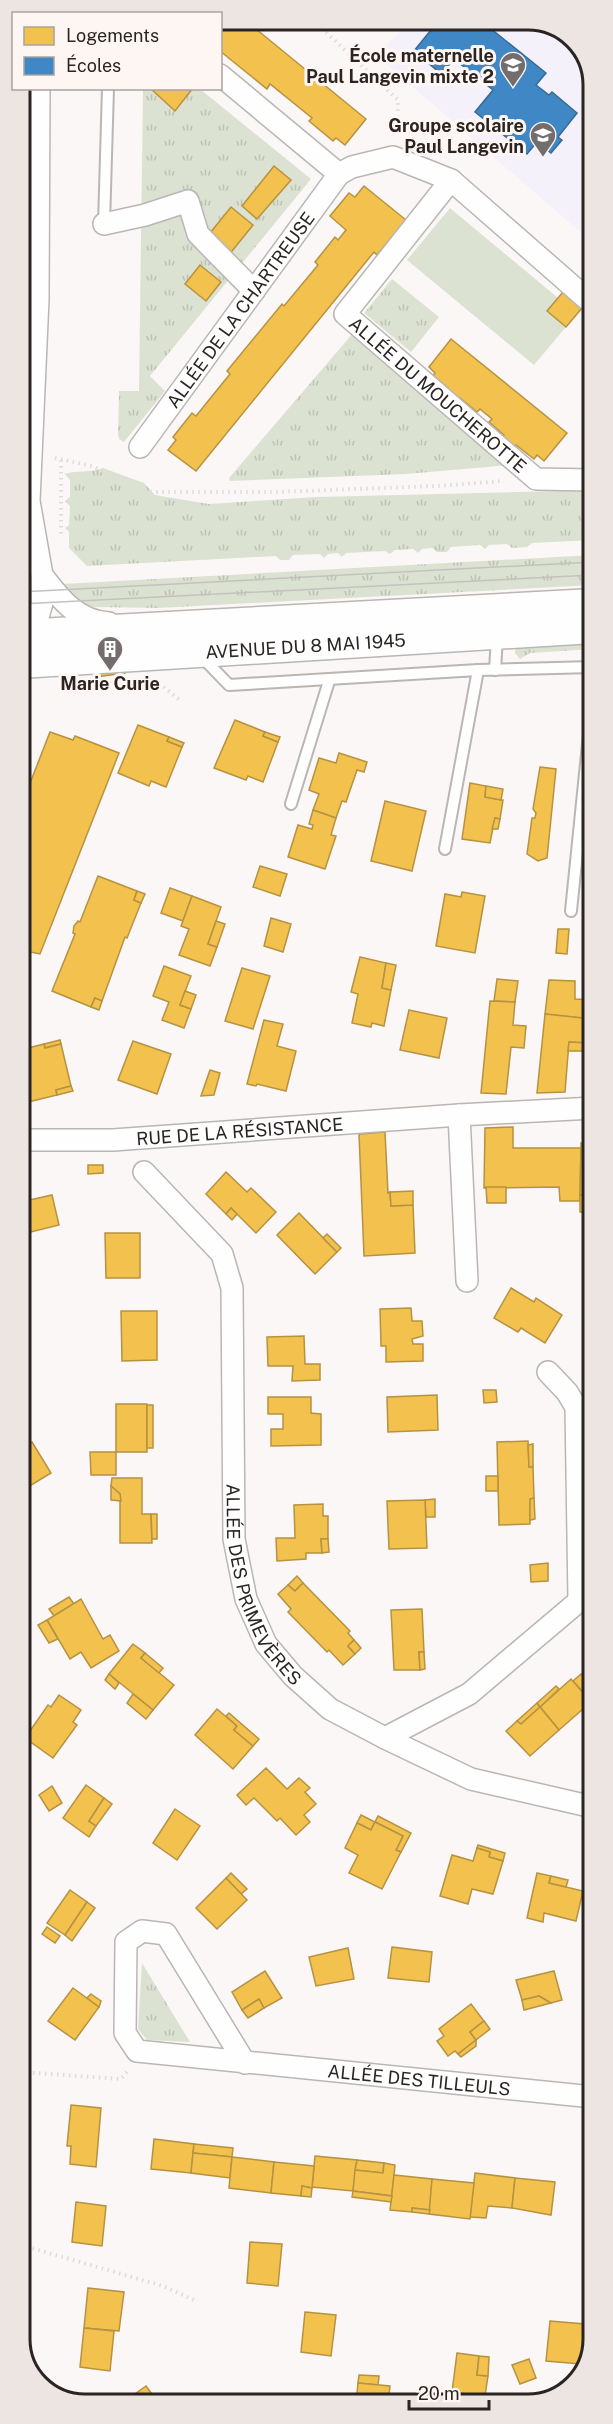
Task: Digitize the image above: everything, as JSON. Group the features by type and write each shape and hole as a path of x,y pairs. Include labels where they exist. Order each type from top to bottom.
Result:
{"main road":[{"name":"AVENUE DU 8 MAI 1945","path":"30,637 169,626 583,605"},
{"name":"AVENUE DU 8 MAI 1945","path":"30,662 583,629"}],"street":[{"path":"222,77 339,174 352,167 396,158 451,180 583,296"},
{"path":"30,464 35,398 39,90"},
{"name":"ALLÉE DE LA CHARTREUSE","path":"140,447 339,174"},
{"name":"ALLÉE DU MOUCHEROTTE","path":"451,180 345,314 536,479 583,480"},
{"path":"104,224 145,215 188,201 198,234 254,291"},
{"path":"30,403 35,398"},
{"path":"30,521 42,575 42,603 30,626"},
{"path":"42,575 73,611 94,622 169,626"},
{"name":"RUE DE LA RÉSISTANCE","path":"30,1140 113,1140 459,1115 583,1109"},
{"path":"459,1115 467,1281"},
{"name":"ALLÉE DES PRIMEVÈRES","path":"144,1172 222,1254 232,1288 234,1539 246,1599 266,1644 293,1677 330,1709 385,1738 471,1779 583,1805"},
{"path":"548,1372 567,1392 576,1407 583,1541"},
{"path":"385,1738 469,1694 583,1600"},
{"path":"146,2052 137,2051 124,2033 126,1942 142,1931 166,1934 245,2063"},
{"name":"ALLÉE DES TILLEULS","path":"146,2052 583,2096"}],"lane":[{"path":"104,224 108,90"},
{"path":"495,670 497,633"},
{"path":"197,652 229,685 329,681 478,670 583,667"},
{"path":"445,849 478,670"},
{"path":"291,804 329,681"},
{"path":"571,911 583,793"}],"path":[{"path":"324,30 398,100 396,158"},
{"path":"32,454 92,466 147,492 301,492 536,479"},
{"path":"61,460 61,540"},
{"path":"30,2073 121,2079 146,2052"},
{"path":"30,2248 163,2286 196,2301"}],"shaded area":[{"name":"Groupe scolaire Paul Langevin","path":"402,30 531,30 549,34 564,44 576,58 583,85 583,234 376,55"}],"green space":[{"path":"143,90 201,90 311,179 150,376 165,391 124,442 119,439 118,434 119,391 139,391"},
{"path":"450,208 558,298 547,311 566,327 534,365 407,260"},
{"path":"392,279 439,317 411,352 364,313"},
{"path":"354,332 511,465 406,474 230,481 229,478"},
{"path":"103,468 144,483 155,495 209,504 317,497 557,491 583,486 583,540 532,543 527,547 512,548 507,544 489,545 485,549 480,545 451,547 447,552 437,552 432,548 422,549 418,553 413,549 395,550 390,554 385,551 346,553 342,557 338,553 328,554 324,558 320,554 293,555 289,560 280,560 276,556 87,566 69,548 69,532 65,528 69,525 70,506 65,501 70,497 70,480 65,474"},
{"path":"583,556 583,586 158,608 89,607 73,596 62,584"},
{"path":"583,637 583,650 530,653 520,659 515,653 516,645"},
{"path":"142,1963 190,2042 147,2040 138,2029"}],"building: Logements":[{"path":"222,30 257,30 366,119 345,145 336,138 333,141 309,121 312,118 270,84 267,89 222,53"},
{"path":"152,90 191,90 175,111"},
{"path":"274,166 291,180 257,219 242,206"},
{"path":"364,186 406,220 377,255 374,252 196,471 168,450 176,440 173,437 192,413 196,416 230,374 227,371 282,304 284,306 318,265 315,262 335,237 338,240 346,230 330,216 349,193 355,197"},
{"path":"231,207 253,225 228,256 206,238"},
{"path":"200,265 221,282 206,301 185,284"},
{"path":"563,292 582,308 566,327 547,311"},
{"path":"451,339 567,433 544,461 537,455 534,459 516,445 512,450 499,441 504,435 489,422 492,419 480,409 477,412 460,398 455,404 443,394 448,388 433,376 435,373 429,367"},
{"name":"Marie Curie","path":"124,667 125,673 96,677 95,671"},
{"path":"235,720 265,732 263,736 278,742 263,782 248,776 246,780 214,768"},
{"path":"138,725 169,737 167,741 182,747 166,787 151,781 149,786 118,773"},
{"path":"50,732 73,740 75,736 119,753 40,954 30,952 30,783"},
{"path":"265,732 280,737 278,742 263,736"},
{"path":"169,737 184,743 182,747 167,741"},
{"path":"339,753 367,762 364,772 357,770 346,802 342,801 336,818 313,810 319,794 309,790 319,758 336,763"},
{"path":"540,767 556,769 547,858 538,861 527,854 532,818 535,818 536,813 533,809"},
{"path":"470,783 486,786 485,797 503,800 500,819 495,818 490,843 462,839"},
{"path":"486,786 503,789 501,800 485,797"},
{"path":"385,801 426,811 412,871 371,861"},
{"path":"313,810 336,818 331,835 336,836 325,869 288,857 298,825 312,829 313,825 309,824"},
{"path":"495,818 500,819 498,829 492,829"},
{"path":"260,866 287,874 280,896 253,887"},
{"path":"98,876 137,891 134,900 141,903 127,938 125,937 102,1001 95,998 91,1007 52,991 75,934 73,933 74,926 78,921 80,922"},
{"path":"170,888 192,896 183,921 161,913"},
{"path":"137,891 145,894 141,903 134,900"},
{"path":"462,892 485,896 475,953 436,946 445,894 461,897"},
{"path":"192,896 221,907 208,944 217,947 210,966 179,955 189,929 181,926"},
{"path":"271,918 291,924 283,952 264,946"},
{"path":"216,921 225,924 217,947 208,944"},
{"path":"558,929 569,929 567,954 556,953"},
{"path":"360,957 386,963 382,988 391,990 384,1026 372,1023 371,1027 352,1023 358,994 351,992"},
{"path":"386,963 396,965 391,990 382,988"},
{"path":"164,966 191,976 180,1005 191,1009 184,1028 162,1020 169,1002 153,996"},
{"path":"242,968 270,976 253,1029 225,1021"},
{"path":"497,979 518,981 515,1002 494,1001"},
{"path":"549,980 575,981 575,999 583,999 583,1018 545,1014"},
{"path":"185,991 196,995 191,1009 180,1005"},
{"path":"95,998 102,1001 99,1010 91,1007"},
{"path":"490,1001 515,1002 513,1025 526,1026 524,1048 511,1047 506,1094 481,1093"},
{"path":"409,1010 447,1018 439,1058 400,1050"},
{"path":"545,1014 583,1018 583,1043 569,1042 565,1092 537,1093"},
{"path":"264,1020 283,1024 277,1046 296,1051 286,1091 247,1084"},
{"path":"60,1040 61,1044 45,1048 44,1044"},
{"path":"133,1041 171,1054 157,1094 118,1080"},
{"path":"569,1042 583,1043 583,1051 568,1051"},
{"path":"44,1044 45,1048 61,1044 71,1086 56,1090 57,1095 30,1102 30,1048"},
{"path":"210,1070 220,1073 214,1095 201,1096"},
{"path":"71,1086 73,1091 57,1095 56,1090"},
{"path":"513,1127 513,1148 581,1148 580,1201 560,1201 559,1187 484,1188 485,1128"},
{"path":"385,1132 388,1193 390,1192 391,1206 413,1205 415,1253 364,1256 359,1134"},
{"path":"581,1143 583,1143 583,1195 580,1195"},
{"path":"88,1165 103,1165 103,1173 88,1174"},
{"path":"226,1172 247,1192 251,1188 276,1212 256,1233 231,1208 226,1214 206,1194"},
{"path":"486,1187 506,1187 506,1203 487,1203"},
{"path":"413,1191 413,1205 391,1206 390,1192"},
{"path":"52,1195 59,1225 30,1232 30,1200"},
{"path":"580,1195 583,1195 583,1212 580,1212"},
{"path":"231,1208 237,1214 232,1220 226,1214"},
{"path":"299,1213 337,1252 315,1274 277,1235"},
{"path":"105,1233 140,1233 140,1278 106,1278"},
{"path":"327,1234 341,1248 337,1252 323,1238"},
{"path":"511,1288 534,1302 536,1298 562,1315 545,1343 521,1328 518,1332 494,1318"},
{"path":"411,1308 412,1321 422,1321 423,1336 412,1339 413,1344 423,1344 423,1361 386,1362 386,1346 381,1346 380,1309"},
{"path":"121,1311 157,1311 157,1360 122,1361"},
{"path":"304,1336 305,1364 320,1364 320,1380 292,1381 293,1366 268,1366 267,1337"},
{"path":"483,1390 496,1390 497,1402 484,1403"},
{"path":"437,1395 438,1430 388,1432 387,1397"},
{"path":"268,1397 311,1397 311,1413 321,1414 321,1445 271,1446 271,1429 283,1429 283,1414 268,1414"},
{"path":"116,1404 147,1404 147,1452 116,1452"},
{"path":"147,1405 153,1405 153,1448 147,1448"},
{"path":"528,1441 529,1467 533,1467 534,1498 530,1499 530,1524 499,1525 497,1442"},
{"path":"32,1442 51,1473 30,1486 30,1443"},
{"path":"533,1444 533,1467 529,1467 528,1445"},
{"path":"90,1452 116,1452 116,1475 91,1475"},
{"path":"486,1476 498,1476 498,1491 486,1491"},
{"path":"112,1478 142,1478 142,1514 151,1514 152,1543 120,1543 120,1494 111,1486"},
{"path":"111,1486 120,1494 121,1501 111,1500"},
{"path":"534,1498 535,1519 530,1520 530,1499"},
{"path":"435,1499 435,1517 426,1517 425,1500"},
{"path":"425,1500 427,1548 389,1549 387,1501"},
{"path":"323,1504 323,1516 328,1516 328,1539 321,1539 322,1553 306,1553 306,1559 277,1561 276,1538 295,1538 294,1505"},
{"path":"151,1514 157,1514 157,1539 152,1539"},
{"path":"321,1539 328,1539 329,1552 322,1553"},
{"path":"548,1563 548,1581 531,1582 530,1565"},
{"path":"297,1576 303,1583 295,1591 288,1585"},
{"path":"303,1583 350,1631 348,1633 354,1640 348,1646 355,1654 343,1665 288,1612 291,1609 278,1594 288,1585 295,1591"},
{"path":"69,1597 74,1604 54,1616 49,1609"},
{"path":"81,1599 103,1639 110,1635 119,1651 91,1668 81,1652 70,1659 47,1620"},
{"path":"422,1609 424,1652 419,1652 420,1670 394,1670 391,1610"},
{"path":"47,1620 58,1639 49,1643 38,1625"},
{"path":"354,1640 361,1648 355,1654 348,1646"},
{"path":"133,1644 145,1653 141,1658 174,1685 153,1710 109,1674"},
{"path":"419,1652 424,1652 425,1669 420,1670"},
{"path":"145,1653 163,1668 159,1673 141,1658"},
{"path":"109,1674 119,1683 115,1689 105,1680"},
{"path":"581,1674 583,1676 583,1692 573,1681"},
{"path":"571,1679 583,1693 583,1709 559,1730 540,1707"},
{"path":"556,1686 559,1689 540,1707 537,1703"},
{"path":"133,1694 153,1710 146,1719 127,1703"},
{"path":"59,1695 81,1710 73,1722 77,1725 53,1758 30,1742 30,1731 48,1705 51,1707"},
{"path":"537,1703 540,1707 521,1724 517,1721"},
{"path":"540,1707 559,1730 530,1756 506,1731 517,1721 521,1724"},
{"path":"217,1709 237,1726 234,1730 253,1746 233,1769 195,1735"},
{"path":"229,1713 259,1739 253,1746 234,1730 237,1726 226,1716"},
{"path":"266,1768 287,1789 299,1778 310,1788 305,1792 316,1804 304,1815 310,1822 296,1835 280,1818 277,1821 254,1798 246,1805 237,1795"},
{"path":"86,1785 104,1798 89,1821 96,1826 89,1837 63,1818"},
{"path":"52,1786 62,1803 49,1811 39,1795"},
{"path":"104,1798 112,1804 96,1826 89,1821"},
{"path":"175,1809 200,1826 177,1860 153,1843"},
{"path":"361,1815 375,1822 371,1830 357,1823"},
{"path":"378,1816 411,1833 401,1852 396,1850 403,1836 375,1822"},
{"path":"375,1822 403,1836 396,1850 401,1852 382,1889 349,1873 358,1855 345,1848 357,1823 371,1830"},
{"path":"478,1845 505,1853 503,1861 489,1857 490,1852 477,1848"},
{"path":"477,1848 490,1852 489,1857 503,1861 493,1894 472,1889 468,1904 440,1896 452,1855 473,1861"},
{"path":"231,1873 247,1889 241,1894 226,1878"},
{"path":"537,1873 551,1876 549,1883 583,1891 576,1921 544,1913 543,1922 527,1918"},
{"path":"551,1876 568,1880 566,1887 549,1883"},
{"path":"226,1878 247,1900 217,1929 196,1908"},
{"path":"70,1890 87,1902 65,1935 47,1923"},
{"path":"87,1902 95,1908 72,1941 65,1935"},
{"path":"47,1927 60,1936 55,1943 42,1934"},
{"path":"392,1947 432,1952 429,1982 388,1978"},
{"path":"348,1948 354,1979 316,1986 309,1957"},
{"path":"265,1971 282,1998 264,2008 259,1999 242,2010 232,1992"},
{"path":"554,1971 562,2000 551,2003 539,1996 522,2000 516,1980"},
{"path":"73,1988 99,2007 75,2040 48,2021"},
{"path":"91,1994 101,2001 99,2007 87,1998"},
{"path":"539,1996 551,2003 524,2010 522,2000"},
{"path":"259,1999 264,2008 248,2018 242,2010"},
{"path":"471,2004 484,2021 470,2032 476,2040 458,2054 455,2051 448,2056 437,2041 444,2036 439,2029"},
{"path":"484,2021 490,2029 476,2040 470,2032"},
{"path":"476,2040 476,2046 461,2057 458,2054"},
{"path":"71,2105 101,2108 96,2167 70,2164 71,2146 67,2146"},
{"path":"154,2139 194,2144 191,2173 151,2169"},
{"path":"194,2144 233,2148 232,2157 193,2153"},
{"path":"193,2153 232,2157 230,2178 191,2173"},
{"path":"315,2156 357,2160 353,2191 312,2187"},
{"path":"232,2157 274,2162 271,2193 229,2188"},
{"path":"357,2160 384,2163 383,2173 355,2170"},
{"path":"274,2162 314,2166 312,2188 302,2186 301,2196 271,2193"},
{"path":"384,2163 395,2165 392,2196 353,2191 355,2170 383,2173"},
{"path":"475,2173 515,2178 512,2208 488,2206 486,2218 470,2217"},
{"path":"394,2175 432,2179 430,2210 412,2208 412,2212 390,2210"},
{"path":"515,2178 555,2182 551,2215 512,2208"},
{"path":"432,2179 474,2183 470,2219 429,2214"},
{"path":"302,2186 312,2188 311,2197 301,2196"},
{"path":"353,2191 392,2196 391,2202 352,2197"},
{"path":"76,2202 106,2206 102,2246 72,2242"},
{"path":"412,2208 430,2210 429,2214 412,2212"},
{"path":"250,2242 282,2244 278,2286 247,2283"},
{"path":"88,2288 124,2292 119,2331 84,2328"},
{"path":"305,2312 336,2315 331,2356 301,2352"},
{"path":"550,2321 583,2324 582,2349 577,2364 546,2361"},
{"path":"84,2328 114,2331 110,2371 80,2367"},
{"path":"457,2353 479,2356 477,2375 488,2376 485,2394 452,2392"},
{"path":"479,2356 489,2357 488,2376 477,2375"},
{"path":"529,2359 536,2378 520,2384 512,2365"},
{"path":"359,2375 379,2376 378,2385 358,2383"},
{"path":"358,2383 390,2386 389,2394 357,2394"},
{"path":"146,2386 152,2394 135,2394"}],"building: Écoles":[{"path":"431,30 492,30 546,73 536,85 549,95 552,92 577,113 558,137 562,140 551,153 537,142 527,154 475,112 493,90 454,59 441,74 414,51"}],"tram line":[{"path":"30,591 583,563"},
{"path":"30,603 583,576"}],"place":[{"name":"École maternelle Paul Langevin mixte 2","path":"513,88"},
{"name":"Groupe scolaire Paul Langevin","path":"543,158"},
{"name":"Marie Curie","path":"110,672"}]}
